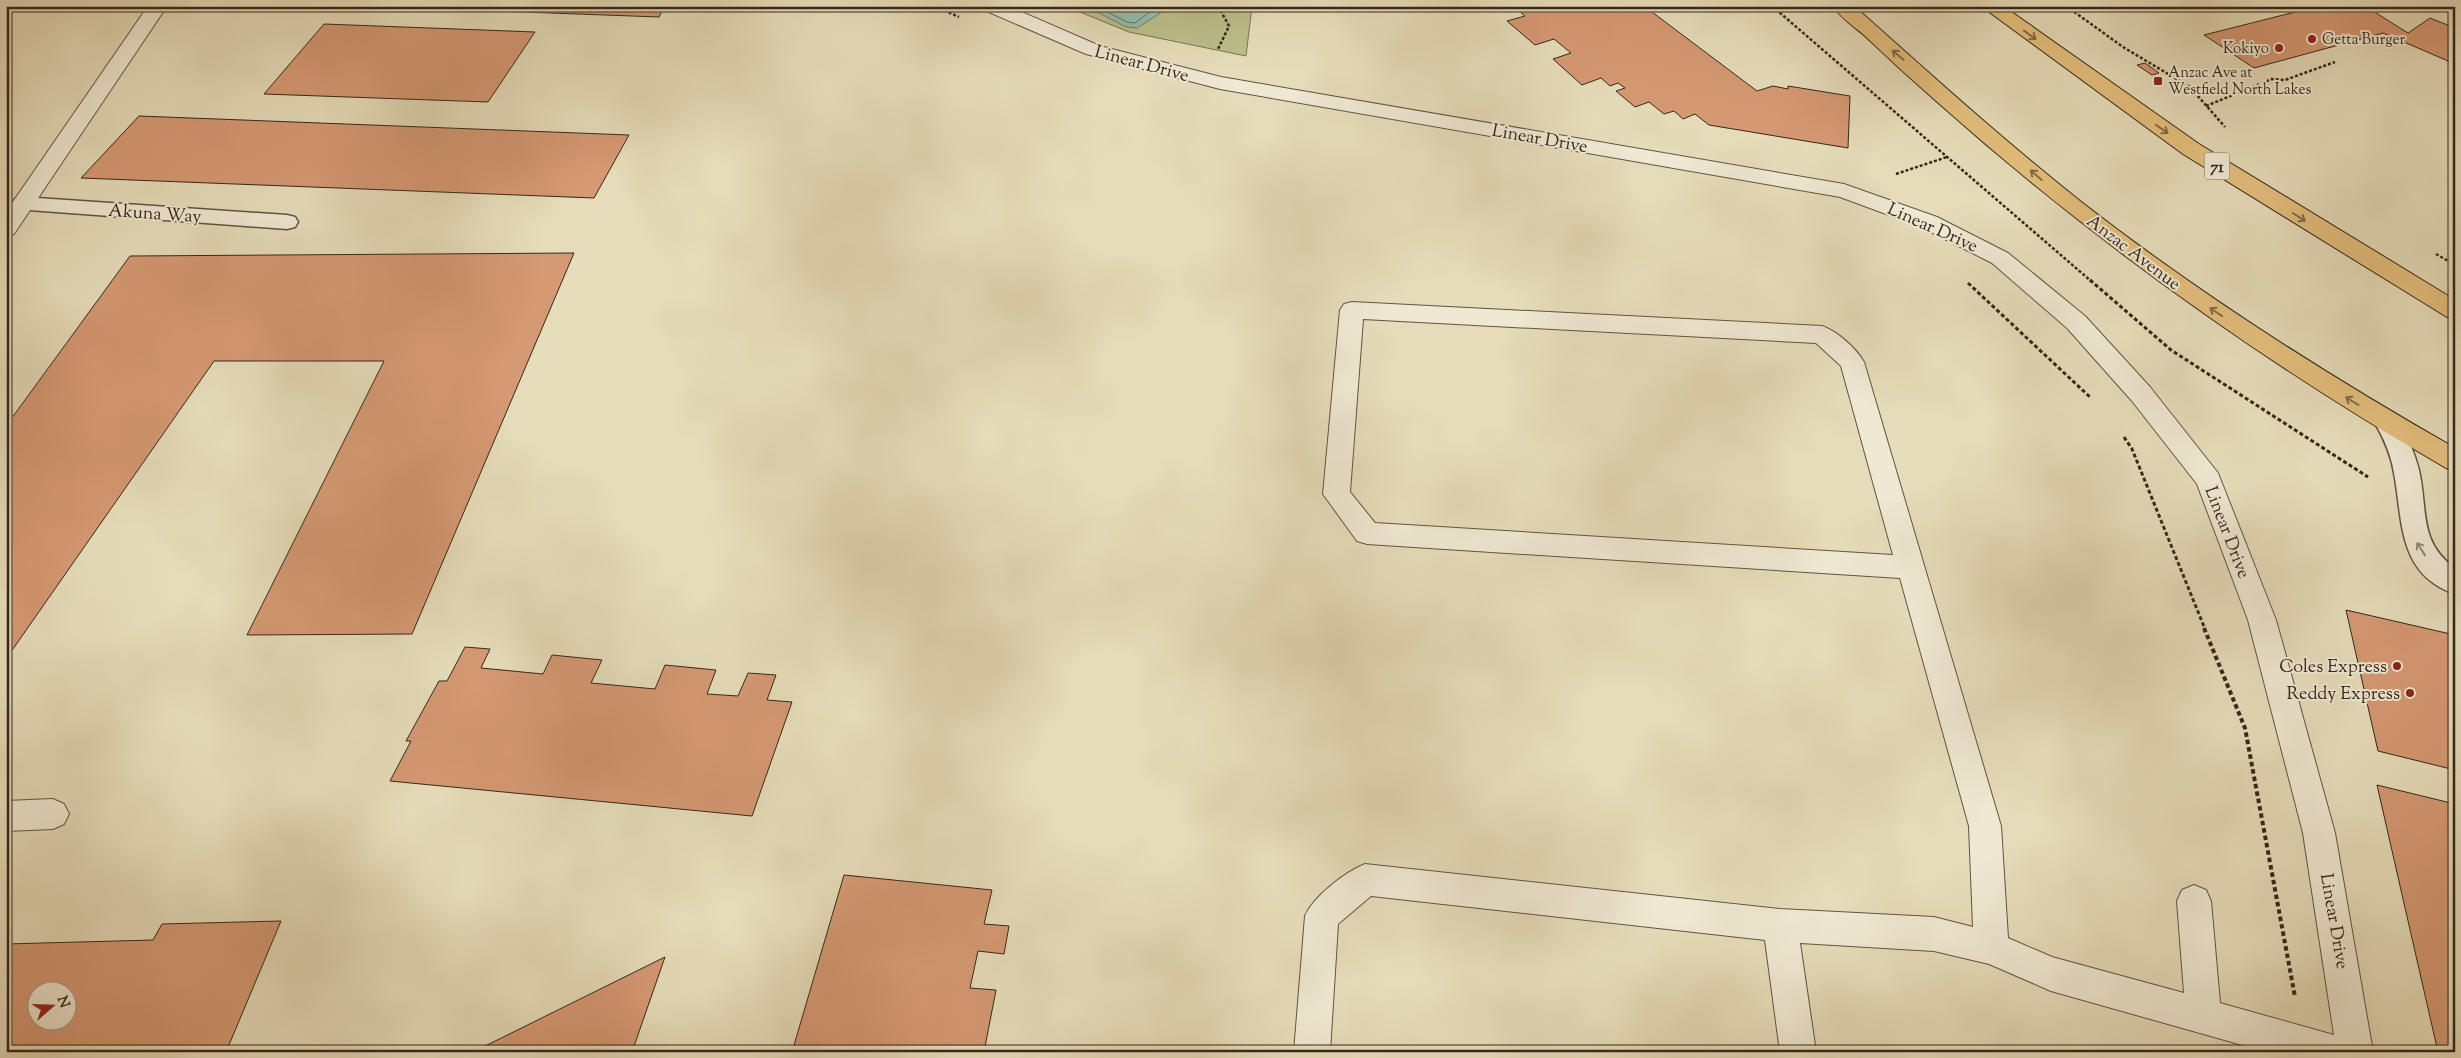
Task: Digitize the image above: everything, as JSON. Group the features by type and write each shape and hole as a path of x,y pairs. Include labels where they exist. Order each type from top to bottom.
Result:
{"highway":[{"name":"Anzac Avenue","path":"1842,6 2073,206 2201,302 2263,344 2387,422 2455,461"},
{"name":"71","path":"1990,6 2191,149 2455,311"}],"street":[{"path":"6,229 158,6"},
{"name":"Linear Drive","path":"991,6 1092,50 1220,83 1844,191 1929,222 2000,258 2076,322 2141,394 2209,480 2262,620 2319,833 2355,1052"},
{"path":"1911,567 1367,533 1336,494 1352,310 1822,335 1852,362 1911,567 1985,826 1991,948"},
{"path":"6,816 53,814"},
{"path":"1312,1052 1322,916 1366,880 1780,925 1934,934 1991,948 2051,974 2332,1052"},
{"path":"2194,901 2204,1018"},
{"path":"1780,925 1798,1052"}],"lane":[{"name":"Akuna Way","path":"23,204 287,222"},
{"path":"2387,422 2402,453 2411,524 2417,542 2428,560 2455,583"}],"path":[{"path":"1216,54 1229,26 1218,6"},
{"path":"1772,6 2171,350 2365,475 2409,501"},
{"path":"2066,6 2123,47 2190,87 2230,131"},
{"path":"2206,106 2272,79 2285,80 2335,62"},
{"path":"2431,252 2455,265"}],"green space":[{"path":"1065,6 1086,6 1094,12 1162,12 1164,6 1252,6 1246,56 1129,32"}],"water":[{"path":"1086,6 1164,6 1162,12 1137,28 1126,27"}],"building":[{"path":"358,6 665,6 659,17"},
{"path":"1513,6 1644,6 1757,91 1773,86 1788,89 1788,86 1850,96 1848,148 1709,125 1695,114 1683,119 1674,111 1664,114 1649,102 1635,107 1616,91 1625,88 1618,83 1610,86 1601,78 1582,85 1553,59 1571,53 1554,39 1535,45 1507,21 1525,16"},
{"path":"2319,6 2365,6 2408,33 2430,18 2455,28 2455,64 2383,33 2254,68 2204,35"},
{"path":"324,24 535,32 488,102 264,94"},
{"path":"2145,63 2159,73 2152,75 2137,65"},
{"path":"139,116 629,135 594,198 81,178"},
{"path":"574,253 412,634 247,635 384,361 214,361 6,659 6,426 130,256"},
{"name":"Reddy Express","path":"2346,610 2455,635 2455,770 2378,751"},
{"path":"465,647 490,649 481,668 543,674 552,655 602,660 591,683 655,689 665,665 716,670 707,694 738,696 748,673 776,675 767,700 792,702 752,816 390,781 411,741 406,741 439,681 447,681"},
{"path":"2377,785 2455,804 2455,1052 2438,1052"},
{"path":"844,875 992,890 984,924 1009,926 1004,954 978,951 970,988 996,990 984,1052 792,1052"},
{"path":"281,921 226,1052 6,1052 6,944 153,940 162,924"},
{"path":"665,957 632,1052 473,1052"}],"place":[{"name":"Getta Burger","path":"2312,39"},
{"name":"Kokiyo","path":"2279,48"},
{"name":"Anzac Ave at Westfield North Lakes","path":"2158,81"},
{"name":"Coles Express","path":"2397,666"},
{"name":"Reddy Express","path":"2410,693"}]}
